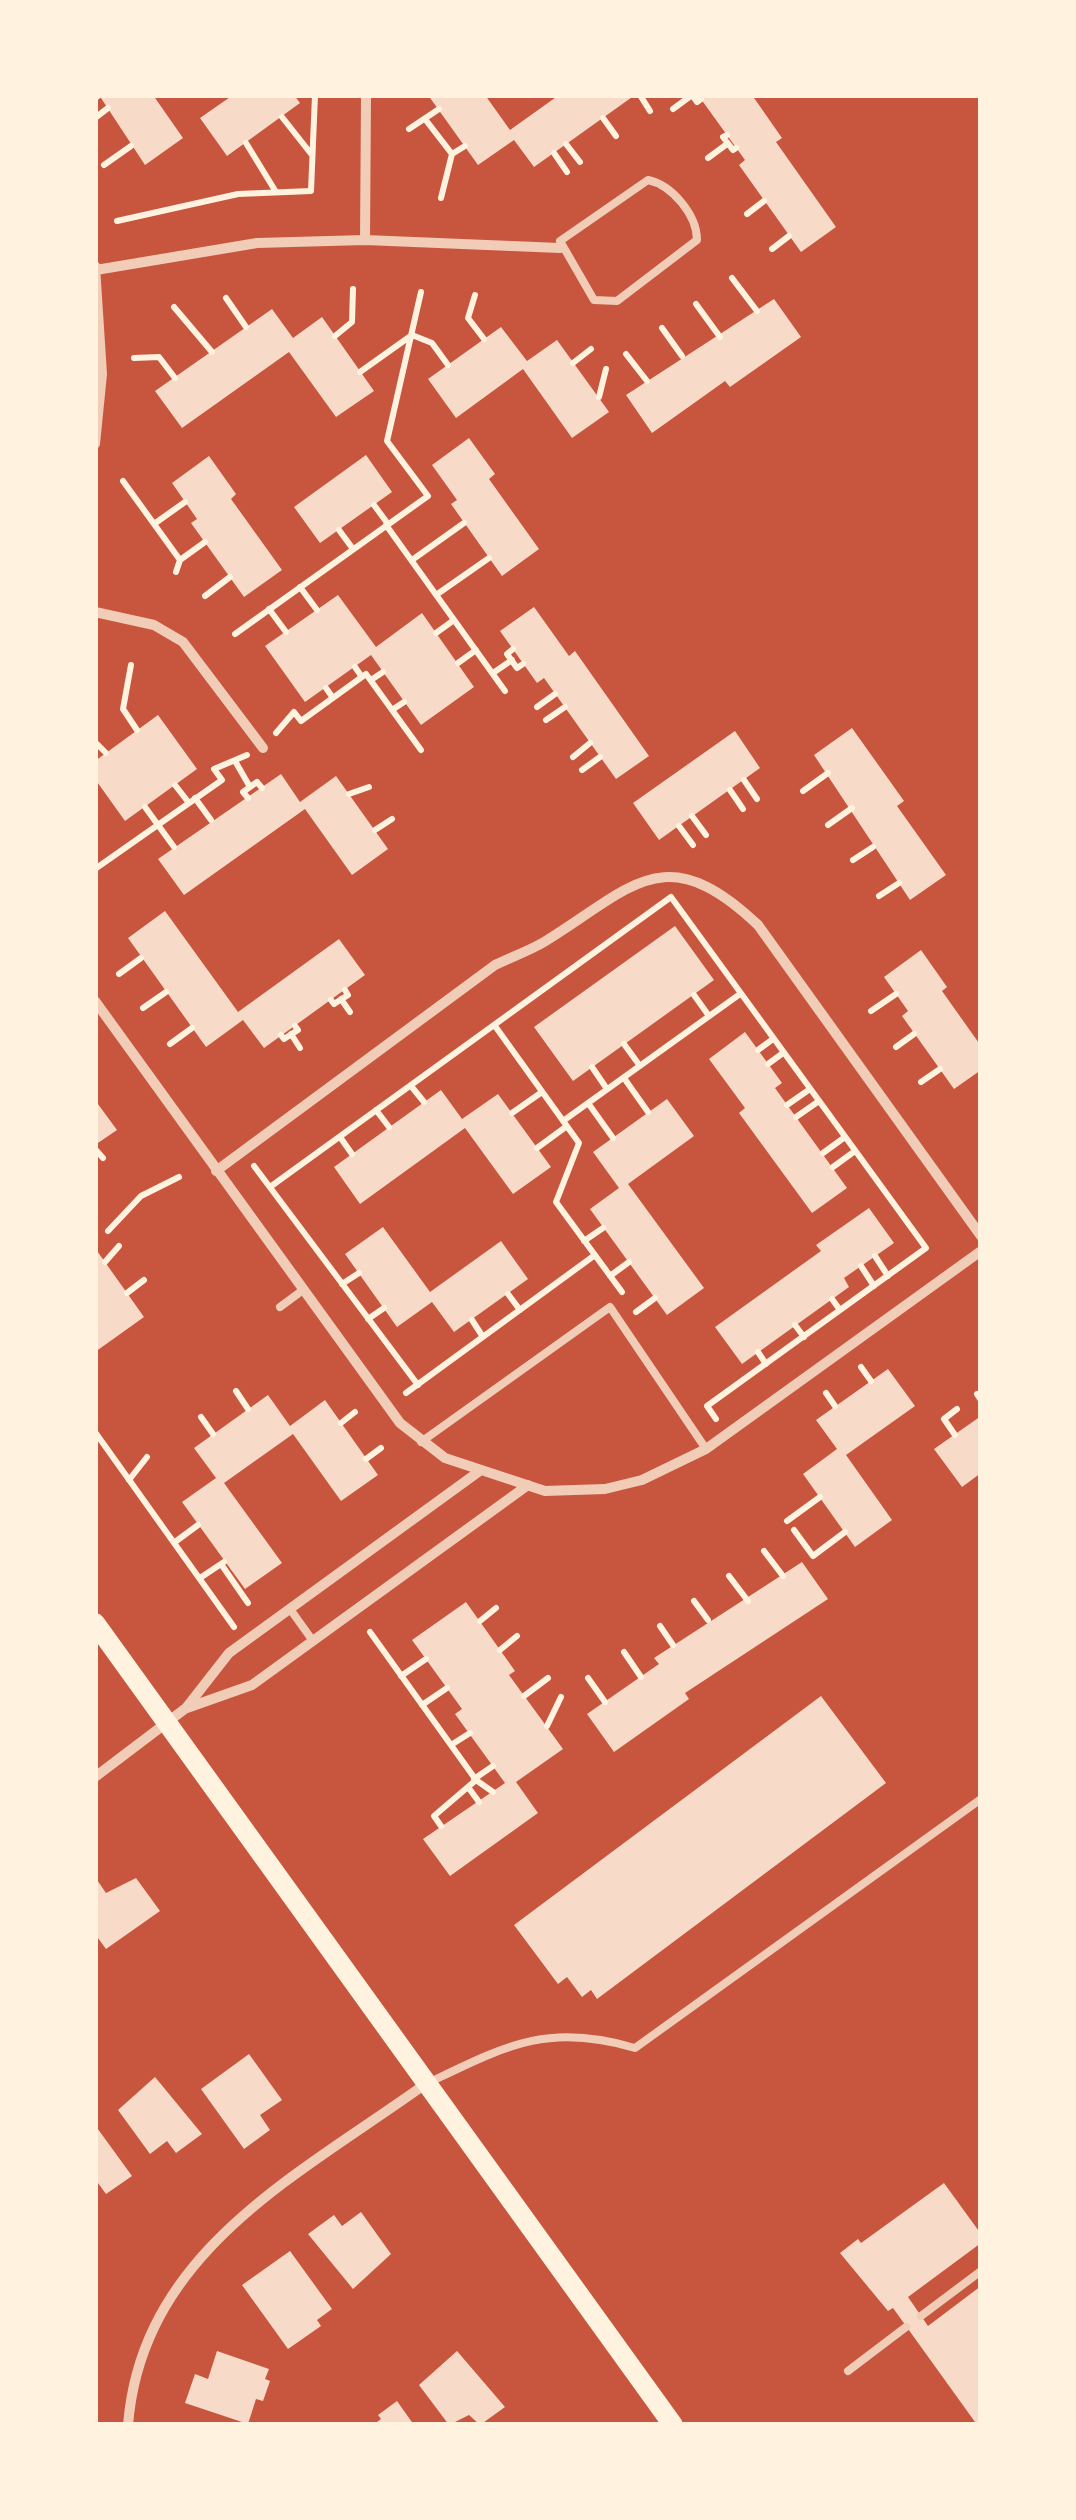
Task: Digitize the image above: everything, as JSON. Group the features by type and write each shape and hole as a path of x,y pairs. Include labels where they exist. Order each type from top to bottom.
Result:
{"main road":[{"path":"95,1623 672,2425"}],"street":[{"path":"365,240 366,95"},
{"path":"95,444 102,374 95,267 214,247 365,240 560,248"},
{"path":"95,612 154,625 183,642 264,748"},
{"path":"216,1170 495,964 542,943 638,881 665,876 717,890 758,925 981,1236"},
{"path":"95,1001 381,1401 421,1442 444,1458 528,1485 567,1492 605,1490 642,1480 706,1449 981,1252"},
{"path":"95,1777 186,1708 229,1653 481,1470"},
{"path":"186,1708 252,1685 528,1485"},
{"path":"128,2425 135,2375 146,2340 184,2273 246,2212 424,2085"}],"lane":[{"path":"648,180 670,190 697,231 690,249 617,301 606,302 586,294 560,248 563,236 648,180"},
{"path":"280,1307 303,1290"},
{"path":"421,1442 610,1307 706,1449"},
{"path":"290,1609 313,1641"},
{"path":"424,2085 510,2043 593,2036 634,2048 981,1798"},
{"path":"921,2316 981,2272"},
{"path":"848,2371 906,2327"}],"path":[{"path":"118,220 238,194 310,191 315,95"},
{"path":"640,95 650,111"},
{"path":"673,109 692,95 698,102 701,100"},
{"path":"95,118 108,108"},
{"path":"409,129 438,110"},
{"path":"282,116 312,156"},
{"path":"603,118 616,136"},
{"path":"425,119 452,154"},
{"path":"708,158 727,139 733,150 736,148"},
{"path":"246,143 276,193"},
{"path":"566,144 580,162"},
{"path":"104,165 132,146"},
{"path":"442,198 452,154 464,146"},
{"path":"554,153 566,172"},
{"path":"747,214 764,201"},
{"path":"772,249 789,236"},
{"path":"732,278 756,312"},
{"path":"335,336 352,322 353,289"},
{"path":"234,634 428,496 388,441 421,292"},
{"path":"475,295 468,318 484,339"},
{"path":"226,298 246,327"},
{"path":"696,304 720,337"},
{"path":"174,308 212,352"},
{"path":"662,328 682,356"},
{"path":"412,335 432,342 448,365"},
{"path":"360,372 412,335"},
{"path":"573,362 591,349"},
{"path":"626,354 647,381"},
{"path":"134,358 159,357 175,378"},
{"path":"598,397 606,369"},
{"path":"123,481 180,560"},
{"path":"154,524 185,502"},
{"path":"374,505 505,691"},
{"path":"412,560 464,522"},
{"path":"339,530 353,549"},
{"path":"176,572 180,560 205,542"},
{"path":"436,595 489,558"},
{"path":"205,596 230,578"},
{"path":"300,587 317,610"},
{"path":"270,609 286,632"},
{"path":"436,633 454,620"},
{"path":"512,649 507,654 518,668 523,664"},
{"path":"458,663 476,650"},
{"path":"492,673 512,660"},
{"path":"131,665 123,709 138,730"},
{"path":"356,667 422,750"},
{"path":"95,870 222,780 214,770 264,748 294,712 301,720 382,672"},
{"path":"326,688 333,698"},
{"path":"537,707 555,694"},
{"path":"392,710 404,702"},
{"path":"546,720 565,707"},
{"path":"95,742 106,753"},
{"path":"572,757 590,743"},
{"path":"582,770 600,757"},
{"path":"234,761 250,787"},
{"path":"803,791 828,773"},
{"path":"744,780 758,798"},
{"path":"248,798 243,792 257,782 262,788"},
{"path":"174,785 211,820"},
{"path":"350,794 369,787"},
{"path":"730,790 744,808"},
{"path":"145,806 174,847"},
{"path":"828,825 852,808"},
{"path":"692,816 706,835"},
{"path":"376,830 392,819"},
{"path":"678,826 693,845"},
{"path":"854,860 872,847"},
{"path":"879,896 898,883"},
{"path":"270,1187 671,898 926,1248 707,1406 716,1418"},
{"path":"118,974 141,958"},
{"path":"331,1000 334,1004 348,995 344,990"},
{"path":"144,1008 166,992"},
{"path":"537,1148 588,1103 740,994"},
{"path":"871,1011 896,994"},
{"path":"694,995 709,1016"},
{"path":"341,999 350,1012"},
{"path":"281,1035 284,1039 298,1030 295,1026"},
{"path":"494,1026 579,1144 556,1202 642,1321"},
{"path":"170,1044 192,1028"},
{"path":"291,1034 300,1048"},
{"path":"896,1047 914,1034"},
{"path":"758,1050 773,1039"},
{"path":"624,1044 640,1066"},
{"path":"768,1064 784,1052"},
{"path":"592,1067 608,1089"},
{"path":"922,1082 940,1068"},
{"path":"624,1078 648,1112"},
{"path":"411,1086 424,1102"},
{"path":"787,1105 810,1089"},
{"path":"512,1113 542,1092"},
{"path":"796,1118 819,1101"},
{"path":"588,1103 612,1138"},
{"path":"376,1110 389,1127"},
{"path":"340,1137 352,1154"},
{"path":"822,1153 845,1137"},
{"path":"95,1148 103,1158"},
{"path":"832,1168 855,1150"},
{"path":"252,1163 418,1385"},
{"path":"108,1231 140,1196 179,1177"},
{"path":"584,1241 604,1228"},
{"path":"105,1262 119,1246"},
{"path":"406,1393 595,1255"},
{"path":"874,1256 888,1276"},
{"path":"610,1276 628,1262"},
{"path":"861,1266 874,1286"},
{"path":"342,1284 358,1273"},
{"path":"127,1293 144,1280"},
{"path":"508,1294 520,1310"},
{"path":"636,1312 655,1298"},
{"path":"832,1299 840,1310"},
{"path":"368,1319 384,1308"},
{"path":"472,1320 483,1337"},
{"path":"795,1325 804,1337"},
{"path":"758,1352 766,1364"},
{"path":"861,1368 871,1381"},
{"path":"236,1391 248,1409"},
{"path":"826,1393 835,1406"},
{"path":"955,1434 944,1419 956,1410"},
{"path":"341,1423 356,1412"},
{"path":"201,1417 213,1434"},
{"path":"95,1432 234,1628"},
{"path":"366,1458 382,1448"},
{"path":"129,1480 147,1457"},
{"path":"787,1521 820,1497"},
{"path":"175,1542 198,1525"},
{"path":"794,1530 813,1556 845,1532"},
{"path":"764,1550 783,1576"},
{"path":"200,1578 223,1562 248,1603"},
{"path":"729,1576 748,1601"},
{"path":"694,1601 708,1620"},
{"path":"480,1621 496,1608"},
{"path":"660,1626 672,1645"},
{"path":"370,1632 475,1780 493,1792"},
{"path":"500,1650 517,1636"},
{"path":"624,1652 641,1676"},
{"path":"401,1676 426,1659"},
{"path":"524,1696 548,1678"},
{"path":"588,1678 605,1702"},
{"path":"422,1705 447,1688"},
{"path":"547,1726 562,1697"},
{"path":"451,1745 470,1734"},
{"path":"441,1826 434,1816 493,1766"},
{"path":"468,1787 479,1802"}],"building":[{"path":"99,95 153,95 183,138 145,165"},
{"path":"233,95 294,95 300,103 227,156 200,118"},
{"path":"428,95 485,95 510,130 559,95 635,95 534,167 514,140 478,165"},
{"path":"698,95 752,95 782,138 776,142 836,227 801,252 739,165 745,160"},
{"path":"774,299 801,337 730,387 725,381 652,433 626,395"},
{"path":"272,309 293,338 322,317 374,391 336,417 289,352 182,428 155,391"},
{"path":"501,327 527,361 557,340 609,412 572,438 523,369 456,418 428,379"},
{"path":"469,438 495,474 489,479 539,549 502,576 451,504 457,500 432,465"},
{"path":"366,455 392,492 320,543 294,507"},
{"path":"209,456 236,494 231,499 282,570 244,597 191,523 197,519 172,483"},
{"path":"338,595 376,647 422,613 474,687 421,725 371,655 305,702 265,646"},
{"path":"534,607 569,656 575,651 649,756 616,779 544,678 537,683 500,631"},
{"path":"158,715 197,769 125,821 95,779 95,761"},
{"path":"852,728 904,801 897,806 946,875 910,900 814,755"},
{"path":"735,731 760,768 659,840 633,803"},
{"path":"281,774 300,802 336,776 388,849 352,875 305,809 184,895 158,859"},
{"path":"165,911 238,1012 339,939 365,975 264,1048 243,1020 206,1047 128,938"},
{"path":"675,926 714,980 573,1081 534,1027"},
{"path":"921,950 947,987 942,991 981,1046 981,1070 954,1089 902,1016 908,1011 884,977"},
{"path":"745,1032 782,1083 775,1088 847,1188 812,1213 739,1113 745,1108 709,1059"},
{"path":"441,1090 462,1119 498,1094 551,1167 513,1194 465,1128 360,1204 334,1167"},
{"path":"667,1099 694,1136 628,1184 704,1288 667,1315 590,1209 619,1188 593,1152"},
{"path":"95,1100 117,1130 95,1145"},
{"path":"869,1208 894,1243 844,1278 849,1287 742,1364 715,1327 821,1251 816,1245"},
{"path":"383,1227 430,1292 501,1241 528,1279 454,1332 432,1302 397,1327 345,1254"},
{"path":"95,1248 144,1317 95,1352"},
{"path":"888,1369 915,1406 846,1455 892,1520 855,1547 803,1474 837,1449 816,1420"},
{"path":"268,1395 290,1426 325,1400 378,1475 341,1501 293,1434 224,1483 282,1563 245,1589 182,1502 216,1478 194,1448"},
{"path":"981,1416 981,1473 962,1487 934,1449"},
{"path":"802,1562 828,1599 685,1693 689,1699 614,1752 587,1714 659,1664 654,1658"},
{"path":"466,1602 515,1671 509,1675 563,1749 516,1782 538,1813 450,1876 423,1839 505,1783 455,1714 462,1709 412,1640"},
{"path":"821,1696 886,1783 597,1999 591,1990 582,1997 567,1977 558,1984 514,1925"},
{"path":"95,1877 106,1893 136,1878 160,1911 106,1949 95,1934"},
{"path":"249,2054 282,2100 260,2115 270,2130 244,2149 201,2089"},
{"path":"155,2077 202,2134 176,2153 167,2141 150,2154 118,2110"},
{"path":"95,2125 132,2176 106,2194 95,2179"},
{"path":"944,2183 981,2234 981,2243 908,2297 928,2326 981,2286 981,2425 971,2425 975,2422 893,2308 888,2311 840,2253 858,2239 861,2243"},
{"path":"361,2212 391,2254 353,2289 308,2234 334,2215 342,2226"},
{"path":"290,2251 332,2309 317,2320 321,2326 288,2349 242,2285"},
{"path":"217,2351 269,2369 265,2379 270,2381 263,2401 256,2399 248,2424 185,2403 195,2374 208,2379"},
{"path":"457,2351 505,2407 480,2425 469,2415 449,2425 419,2385"},
{"path":"397,2401 414,2425 373,2425 381,2419 378,2415"}]}
